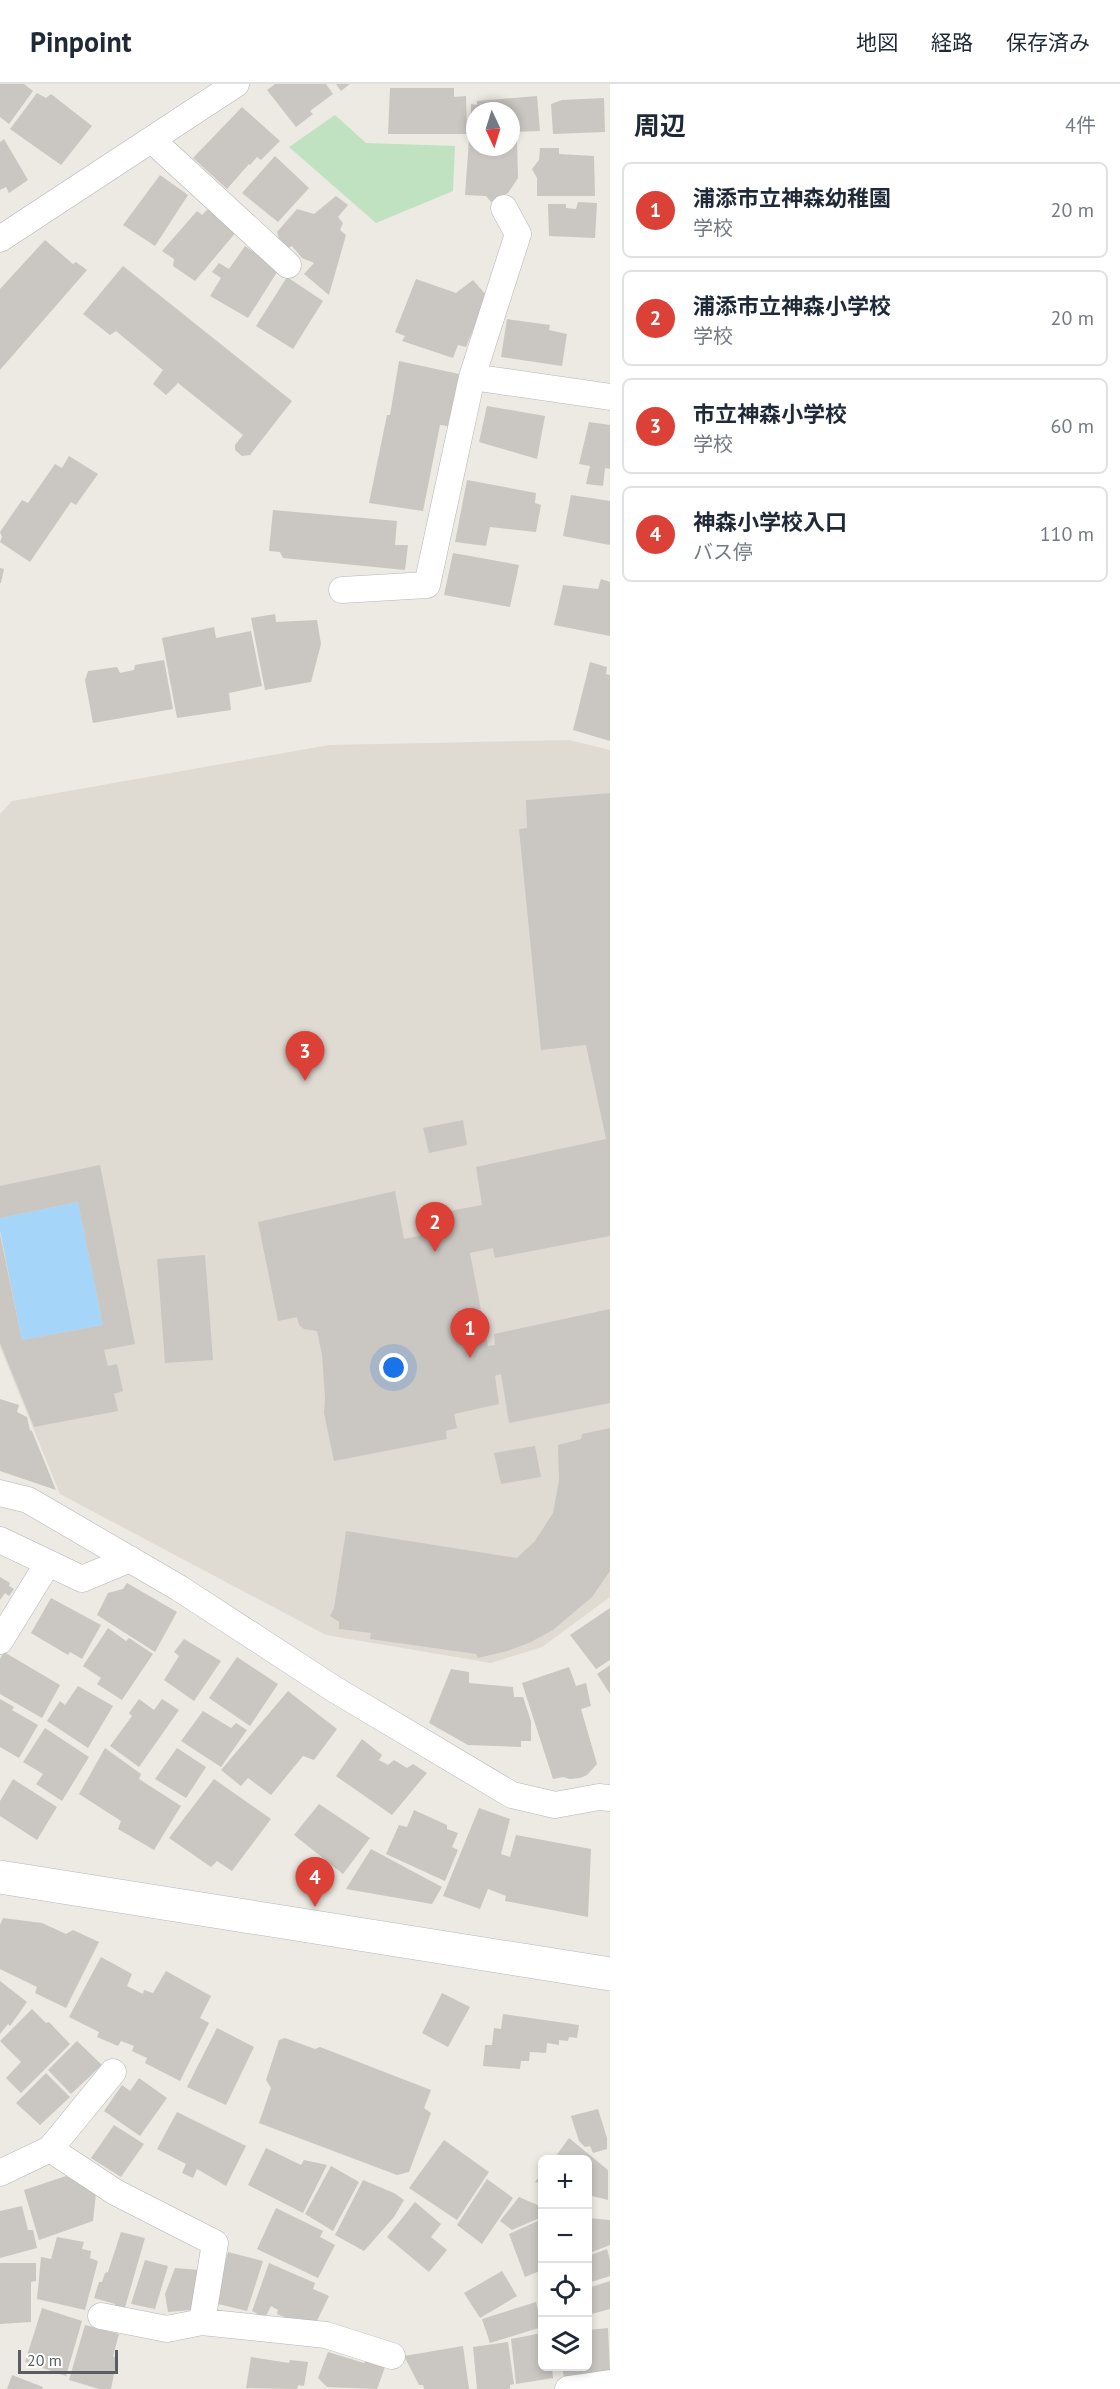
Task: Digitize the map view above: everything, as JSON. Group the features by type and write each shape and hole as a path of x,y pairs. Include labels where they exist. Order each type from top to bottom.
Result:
{"street":[{"path":"0,239 236,84"},
{"path":"152,140 288,265"},
{"path":"342,590 427,585 472,376 518,234 504,208"},
{"path":"472,376 610,397"},
{"path":"0,1493 28,1500 130,1559 179,1588 334,1689 512,1795 555,1805 599,1797 610,1798"},
{"path":"0,1540 82,1579 130,1559"},
{"path":"0,1641 48,1563"},
{"path":"0,1877 610,1974"},
{"path":"0,2174 50,2149 113,2072"},
{"path":"50,2149 115,2192 215,2243 202,2322"},
{"path":"101,2316 167,2329 202,2322 326,2335 392,2356"},
{"path":"568,2389 610,2383"}],"shaded area":[{"path":"569,740 610,750 610,1597 542,1647 491,1663 326,1635 60,1494 0,1347 0,814 12,801 329,745"}],"green space":[{"path":"335,115 366,143 455,146 453,191 376,223 289,147"}],"water":[{"path":"78,1202 103,1325 22,1340 0,1230 0,1218"}],"building":[{"path":"0,84 24,84 33,91 9,124 0,117"},
{"path":"275,84 326,84 333,94 310,111 313,114 296,127 267,90"},
{"path":"336,84 350,84 341,91"},
{"path":"390,88 454,88 454,97 466,96 466,134 388,134"},
{"path":"37,93 46,98 51,94 92,126 61,165 10,129"},
{"path":"537,96 540,131 520,132 520,102 477,101"},
{"path":"604,98 605,132 553,134 551,104 562,100"},
{"path":"242,107 280,141 261,160 257,157 249,164 227,189 193,158"},
{"path":"4,139 28,180 9,193 6,187 0,190 0,142"},
{"path":"540,148 559,148 559,154 594,156 595,196 537,196 537,178 532,169 539,160"},
{"path":"275,156 309,188 278,222 242,193"},
{"path":"468,156 517,156 518,178 508,193 491,202 486,196 465,195"},
{"path":"160,175 188,195 155,246 123,225"},
{"path":"336,196 348,205 338,217 343,223 340,230 346,235 329,295 304,274 314,263 302,258 292,246 288,248 279,239 277,232 297,209 314,214"},
{"path":"578,202 597,203 595,238 549,236 548,204 566,204 566,208 576,209"},
{"path":"209,208 237,231 195,281 173,266 174,259 162,251 197,211 202,215"},
{"path":"45,240 73,264 76,262 87,270 0,370 0,289"},
{"path":"245,246 279,269 248,318 210,296 221,278 212,272 219,263 229,269"},
{"path":"123,266 292,401 250,455 242,456 235,450 235,445 243,435 178,383 166,395 153,384 163,370 116,331 110,335 83,314"},
{"path":"287,277 323,301 293,349 256,326"},
{"path":"416,279 456,293 473,280 487,296 466,347 458,345 453,358 402,341 405,336 395,332"},
{"path":"507,319 550,325 549,330 567,334 562,366 501,357"},
{"path":"399,361 459,374 448,426 440,425 423,511 369,503 387,415 390,415"},
{"path":"487,406 545,416 537,459 479,442"},
{"path":"589,422 610,425 610,469 605,468 603,486 586,484 590,466 579,464"},
{"path":"69,456 98,474 76,505 71,502 30,562 0,542 2,537 0,532 22,500 28,503 55,464 62,468"},
{"path":"467,480 536,493 535,503 541,505 536,532 490,527 486,546 455,542"},
{"path":"571,495 610,501 610,545 563,536"},
{"path":"273,510 397,521 395,545 408,545 405,570 283,558 280,552 269,551"},
{"path":"453,553 519,565 510,607 444,595"},
{"path":"0,568 4,569 1,583 0,583"},
{"path":"601,579 610,582 610,636 554,625 563,585 598,589"},
{"path":"275,614 276,622 317,620 321,644 311,682 265,690 251,618"},
{"path":"214,627 216,638 251,631 262,686 229,693 231,710 177,718 162,638"},
{"path":"164,660 173,709 93,723 85,680 88,671 117,667 120,673 134,670 135,665"},
{"path":"590,662 607,667 606,674 610,675 610,741 573,730"},
{"path":"610,793 610,1236 495,1258 493,1248 470,1253 488,1346 495,1345 494,1334 610,1309 610,1403 509,1423 501,1374 495,1376 499,1404 454,1414 457,1428 446,1431 447,1439 334,1461 324,1413 322,1355 317,1331 304,1329 299,1325 297,1317 278,1321 258,1222 395,1191 404,1239 442,1231 439,1213 482,1205 476,1167 606,1139 586,1045 541,1050 519,829 527,828 526,800"},
{"path":"463,1120 467,1145 429,1153 423,1128"},
{"path":"100,1165 135,1344 104,1350 108,1366 117,1364 123,1391 114,1394 118,1411 34,1427 0,1343 0,1235 22,1340 103,1325 78,1202 0,1218 0,1186"},
{"path":"205,1255 213,1360 165,1363 157,1259"},
{"path":"0,1399 19,1405 17,1412 27,1417 30,1430 56,1490 0,1471"},
{"path":"610,1428 610,1571 592,1597 553,1630 507,1651 478,1658 476,1654 370,1639 371,1633 339,1629 339,1622 330,1616 334,1608 346,1531 517,1558 535,1541 553,1513 559,1480 558,1445 581,1439 582,1434"},
{"path":"535,1446 541,1477 501,1484 494,1453"},
{"path":"0,1577 10,1583 9,1586 14,1589 9,1596 5,1593 0,1600"},
{"path":"127,1583 177,1612 155,1652 97,1615 108,1593 123,1589"},
{"path":"51,1598 101,1625 82,1659 70,1652 68,1655 31,1633"},
{"path":"610,1608 610,1660 596,1669 570,1635"},
{"path":"108,1628 126,1641 129,1638 153,1654 122,1700 97,1684 101,1678 83,1666"},
{"path":"184,1639 221,1661 194,1701 164,1680 179,1656 174,1652"},
{"path":"4,1652 60,1685 42,1718 0,1694 0,1659"},
{"path":"237,1657 278,1684 250,1726 209,1698"},
{"path":"610,1665 610,1694 597,1674"},
{"path":"569,1667 576,1686 586,1683 591,1706 581,1709 597,1764 587,1775 580,1778 553,1779 522,1683"},
{"path":"451,1669 469,1672 469,1683 513,1687 514,1697 523,1697 531,1721 531,1741 521,1741 521,1747 468,1745 429,1723"},
{"path":"78,1686 113,1706 88,1748 47,1721 60,1701 65,1705"},
{"path":"288,1691 337,1729 314,1760 303,1756 271,1795 248,1778 241,1786 221,1770"},
{"path":"0,1699 14,1707 12,1710 38,1725 19,1758 0,1747"},
{"path":"139,1699 154,1710 162,1699 179,1710 139,1767 110,1746 132,1716 129,1713"},
{"path":"203,1711 231,1728 236,1723 247,1730 221,1767 181,1741"},
{"path":"45,1728 89,1757 62,1801 36,1784 43,1774 23,1762"},
{"path":"362,1739 382,1755 379,1760 388,1765 394,1760 407,1768 413,1764 427,1773 392,1815 336,1776"},
{"path":"105,1748 141,1774 139,1779 181,1806 154,1850 118,1829 121,1821 79,1794"},
{"path":"177,1748 206,1767 186,1798 155,1779"},
{"path":"13,1779 57,1807 37,1840 0,1816 0,1801"},
{"path":"214,1779 271,1819 232,1871 217,1861 211,1867 169,1838"},
{"path":"319,1804 370,1838 343,1874 294,1835"},
{"path":"479,1808 510,1819 501,1854 510,1857 516,1835 591,1849 588,1917 505,1901 506,1896 488,1889 480,1909 443,1896"},
{"path":"414,1810 447,1825 447,1829 458,1833 452,1847 458,1850 445,1881 386,1854 399,1825 407,1827"},
{"path":"371,1849 442,1887 432,1904 346,1889"},
{"path":"3,1918 42,1923 66,1934 73,1930 99,1942 66,2008 35,1993 37,1987 0,1969 0,1925"},
{"path":"101,1957 132,1974 127,1986 143,1994 144,1990 153,1993 166,1971 211,1996 200,2018 209,2023 180,2081 145,2063 147,2058 132,2051 134,2046 121,2041 118,2046 97,2037 99,2032 69,2017"},
{"path":"0,1981 27,2002 10,2026 8,2024 0,2034"},
{"path":"442,1993 470,2007 448,2047 422,2033"},
{"path":"32,2009 46,2023 49,2022 70,2044 21,2093 6,2078 21,2062 0,2041"},
{"path":"503,2014 579,2025 577,2038 569,2037 568,2041 559,2040 559,2045 547,2043 546,2053 530,2052 529,2061 521,2061 520,2069 483,2066 485,2045 492,2045 494,2028 501,2029"},
{"path":"217,2028 254,2047 226,2105 187,2087"},
{"path":"285,2038 315,2049 320,2047 431,2090 424,2108 431,2113 409,2172 397,2175 259,2123 271,2088 266,2080 279,2040"},
{"path":"77,2041 102,2065 71,2094 48,2070"},
{"path":"46,2073 70,2097 40,2125 16,2103"},
{"path":"139,2078 167,2098 140,2136 104,2111 122,2085 130,2091"},
{"path":"598,2109 607,2138 607,2149 593,2153 590,2146 585,2147 579,2141 571,2116"},
{"path":"177,2112 246,2146 226,2186 197,2169 193,2178 182,2173 186,2164 157,2149"},
{"path":"114,2125 144,2144 121,2177 91,2158"},
{"path":"569,2138 590,2155 557,2155"},
{"path":"444,2140 489,2172 457,2220 409,2188"},
{"path":"266,2148 301,2165 304,2160 327,2165 303,2213 248,2185"},
{"path":"592,2157 608,2170 608,2200 592,2196"},
{"path":"331,2166 359,2182 333,2231 305,2214"},
{"path":"66,2176 96,2193 93,2221 39,2240 24,2190"},
{"path":"487,2179 513,2198 482,2244 457,2225"},
{"path":"363,2180 394,2193 404,2200 394,2217 364,2251 335,2235"},
{"path":"519,2197 538,2205 538,2219 512,2230 500,2221"},
{"path":"415,2202 441,2224 431,2237 447,2250 429,2272 387,2237"},
{"path":"22,2206 28,2230 33,2230 37,2248 0,2258 0,2211"},
{"path":"276,2208 323,2231 320,2237 335,2245 318,2278 257,2249"},
{"path":"592,2218 610,2220 610,2245 592,2252"},
{"path":"538,2221 538,2272 525,2277 509,2234"},
{"path":"121,2232 145,2238 124,2311 115,2308 115,2304 94,2298 99,2282 102,2282 105,2273 108,2272"},
{"path":"57,2237 84,2242 82,2249 91,2251 90,2258 98,2261 85,2310 37,2299 41,2257 51,2259"},
{"path":"607,2249 610,2276 592,2282 592,2255"},
{"path":"228,2252 263,2261 247,2311 214,2303"},
{"path":"145,2260 168,2266 155,2309 131,2304"},
{"path":"0,2263 36,2263 36,2281 31,2282 31,2322 0,2324"},
{"path":"269,2263 315,2283 313,2289 329,2296 315,2325 298,2318 296,2322 277,2314 278,2310 271,2306 265,2318 252,2311"},
{"path":"175,2268 199,2270 191,2310 168,2312 165,2294"},
{"path":"502,2271 517,2296 480,2318 464,2293"},
{"path":"610,2281 610,2309 592,2314 592,2287"},
{"path":"536,2302 538,2328 490,2343 482,2319"},
{"path":"42,2308 82,2321 66,2376 25,2362"},
{"path":"85,2325 119,2334 113,2356 117,2359 111,2389 99,2389 69,2380"},
{"path":"608,2328 610,2373 564,2377 563,2371 592,2371 592,2330"},
{"path":"538,2334 538,2371 552,2371 553,2378 516,2384 511,2339"},
{"path":"508,2342 514,2384 510,2385 510,2389 477,2389 473,2347"},
{"path":"463,2346 469,2389 424,2389 423,2385 419,2385 404,2356"},
{"path":"328,2352 364,2363 367,2359 385,2367 377,2389 327,2387 318,2378"},
{"path":"251,2357 289,2363 290,2360 308,2362 304,2386 298,2385 297,2389 246,2388"},
{"path":"12,2375 43,2387 42,2389 7,2389"}],"place":[{"name":"市立神森小学校","path":"305,1081"},
{"name":"浦添市立神森小学校","path":"435,1252"},
{"name":"浦添市立神森幼稚園","path":"470,1358"},
{"name":"神森小学校入口","path":"315,1907"}]}
